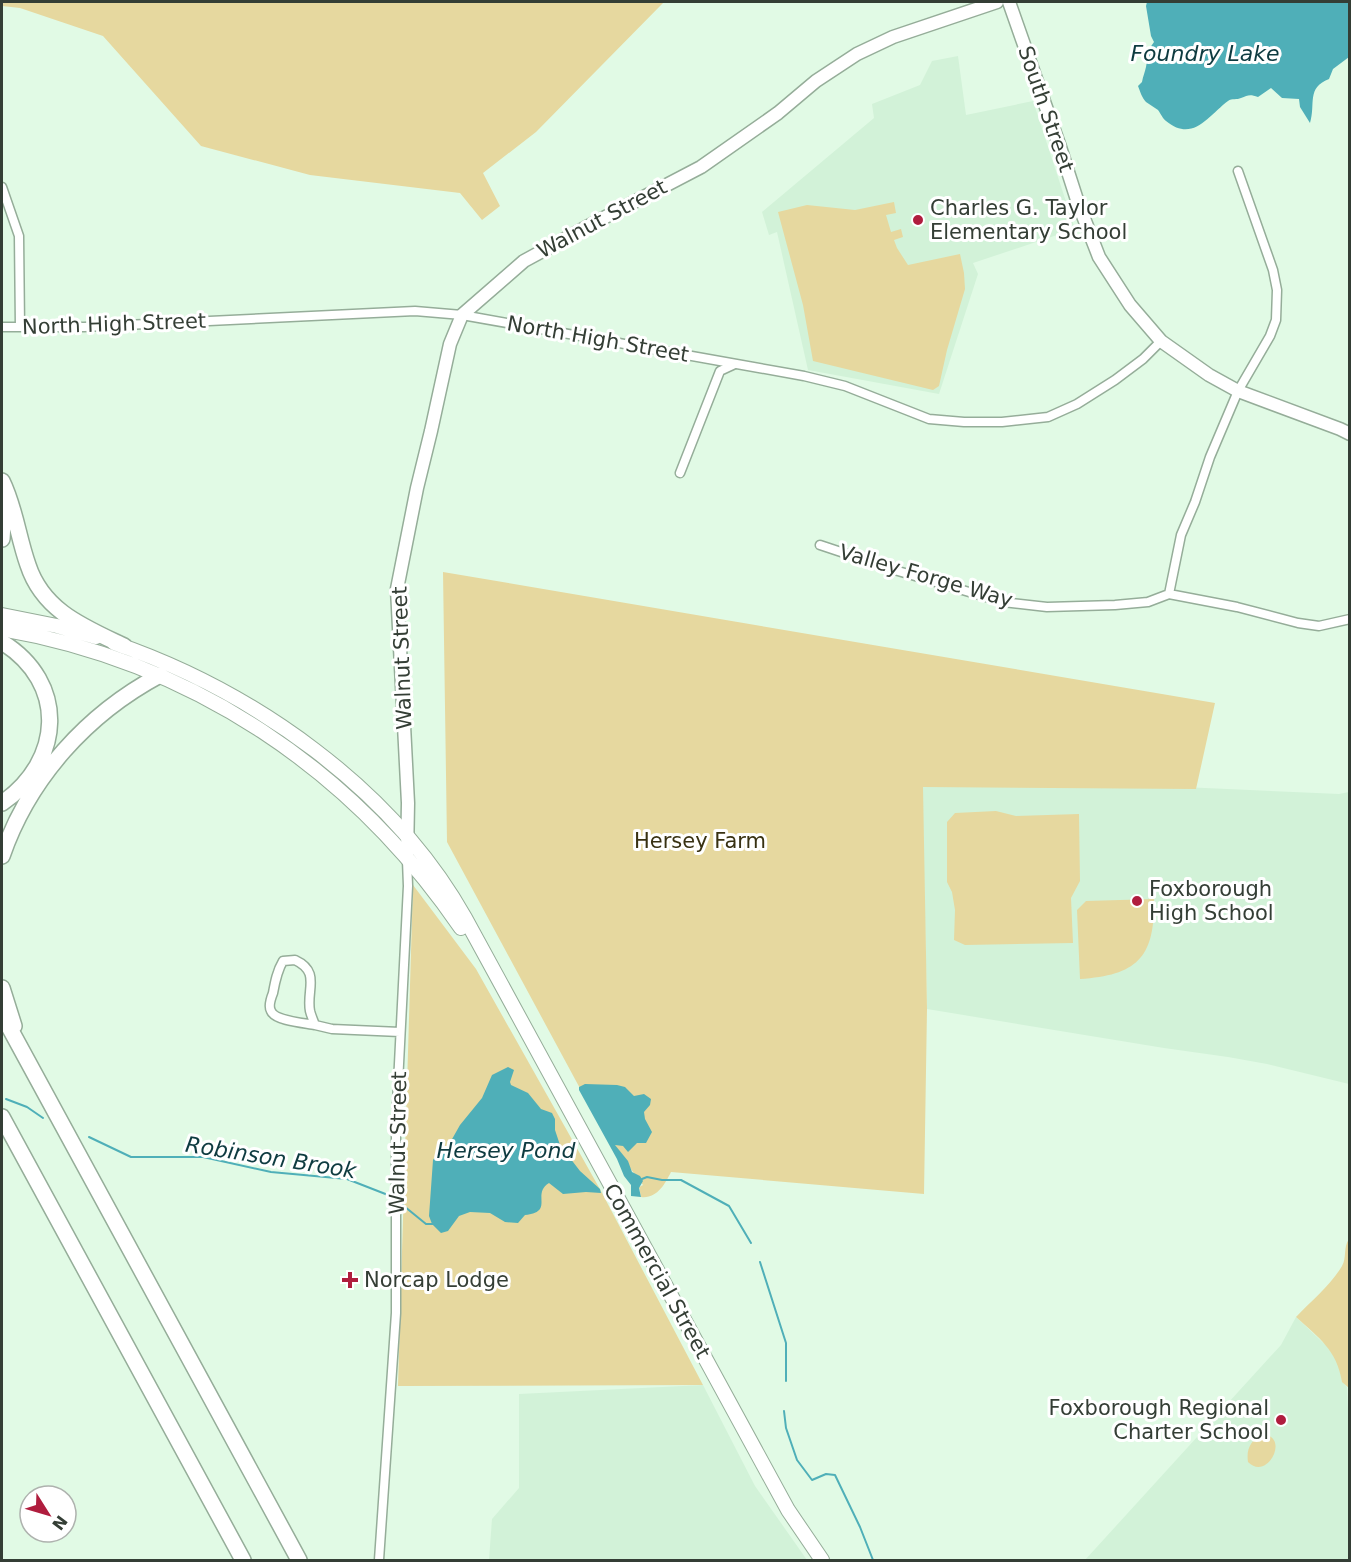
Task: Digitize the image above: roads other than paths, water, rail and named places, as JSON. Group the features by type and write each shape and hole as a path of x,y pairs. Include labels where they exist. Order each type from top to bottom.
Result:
{"highway":[{"path":"2,480 28,564 41,591 70,620 124,646"},
{"path":"2,512 2,539"},
{"path":"2,642 22,658 38,677 48,702 51,720 48,741 36,767 22,786 2,803"},
{"path":"2,856 15,824 30,797 64,750 106,709 160,675"},
{"path":"2,988 22,1051"},
{"path":"2,1014 299,1560"},
{"path":"2,1117 243,1560"}],"main road":[{"name":"Commercial Street","path":"2,615 64,628 124,646 194,676 273,721 345,775 407,836 457,904 788,1510 822,1560"},
{"name":"Commercial Street","path":"2,629 82,647 160,675 222,706 279,742 333,785 407,856 428,881 498,978"}],"street":[{"name":"Walnut Street","path":"379,1560 396,1313 396,1123 408,886 408,803 397,589 417,488 450,344 462,315 524,261 701,167 770,119 816,81 857,54 893,37 997,2"},
{"name":"South Street","path":"1009,2 1078,203 1099,257 1130,305 1161,341 1209,375 1238,391 1350,434"},
{"path":"1169,594 1181,535 1210,457 1238,391 1270,336 1276,320 1278,306 1273,270 1238,171"},
{"path":"2,187 19,236 20,327"},
{"name":"North High Street","path":"2,327 84,327 404,312 462,315 735,363 845,386 929,419 964,422 1002,422 1048,417 1077,404 1115,380 1143,359 1161,341"},
{"path":"680,473 720,371 735,363"},
{"name":"Valley Forge Way","path":"820,545 1003,602 1047,607 1116,605 1148,602 1169,594 1237,607 1319,627 1350,619"},
{"path":"315,1024 310,1010 312,983 308,969 295,960 282,961 270,1005 271,1012 275,1016 332,1029 400,1032"}],"water":[{"name":"Foundry Lake","path":"1147,2 1349,2 1349,57 1333,69 1329,79 1317,87 1314,92 1310,123 1300,107 1299,99 1282,98 1271,88 1258,97 1249,95 1230,100 1200,125 1184,129 1176,127 1146,102 1138,86 1142,82 1149,51 1154,42 1151,36"},
{"name":"Hersey Pond","path":"508,1067 514,1070 511,1085 528,1093 541,1109 552,1113 560,1145 580,1171 600,1189 601,1193 563,1194 549,1183 542,1192 539,1210 525,1215 518,1223 505,1222 490,1213 470,1212 459,1216 448,1231 441,1233 432,1224 429,1216 433,1160 437,1154 447,1148 460,1125 482,1098 492,1075"},
{"name":"Hersey Pond","path":"585,1084 617,1085 625,1087 634,1096 644,1094 651,1099 650,1105 644,1112 652,1132 646,1143 637,1143 628,1152 623,1146 615,1145 628,1161 632,1172 640,1176 643,1181 639,1188 641,1197 631,1196 631,1185 624,1176 579,1090 579,1087"}],"waterway":[{"name":"Robinson Brook","path":"6,1099 27,1107 43,1118"},
{"name":"Robinson Brook","path":"89,1137 131,1157 203,1157 271,1172 347,1179 394,1199"},
{"name":"Robinson Brook","path":"642,1179 647,1177 681,1180 729,1206 751,1243"},
{"name":"Robinson Brook","path":"399,1202 426,1224 433,1224"},
{"name":"Robinson Brook","path":"760,1262 786,1343 786,1381"},
{"name":"Robinson Brook","path":"784,1411 786,1428 797,1460 812,1480 826,1474 835,1475 873,1560"}],"place":[{"name":"Charles G. Taylor Elementary School","path":"918,220"},
{"name":"Foxborough High School","path":"1137,901"},
{"name":"Norcap Lodge","path":"350,1280"},
{"name":"Foxborough Regional Charter School","path":"1281,1420"}],"park label":[{"name":"Hersey Farm","path":"700,841"}]}
